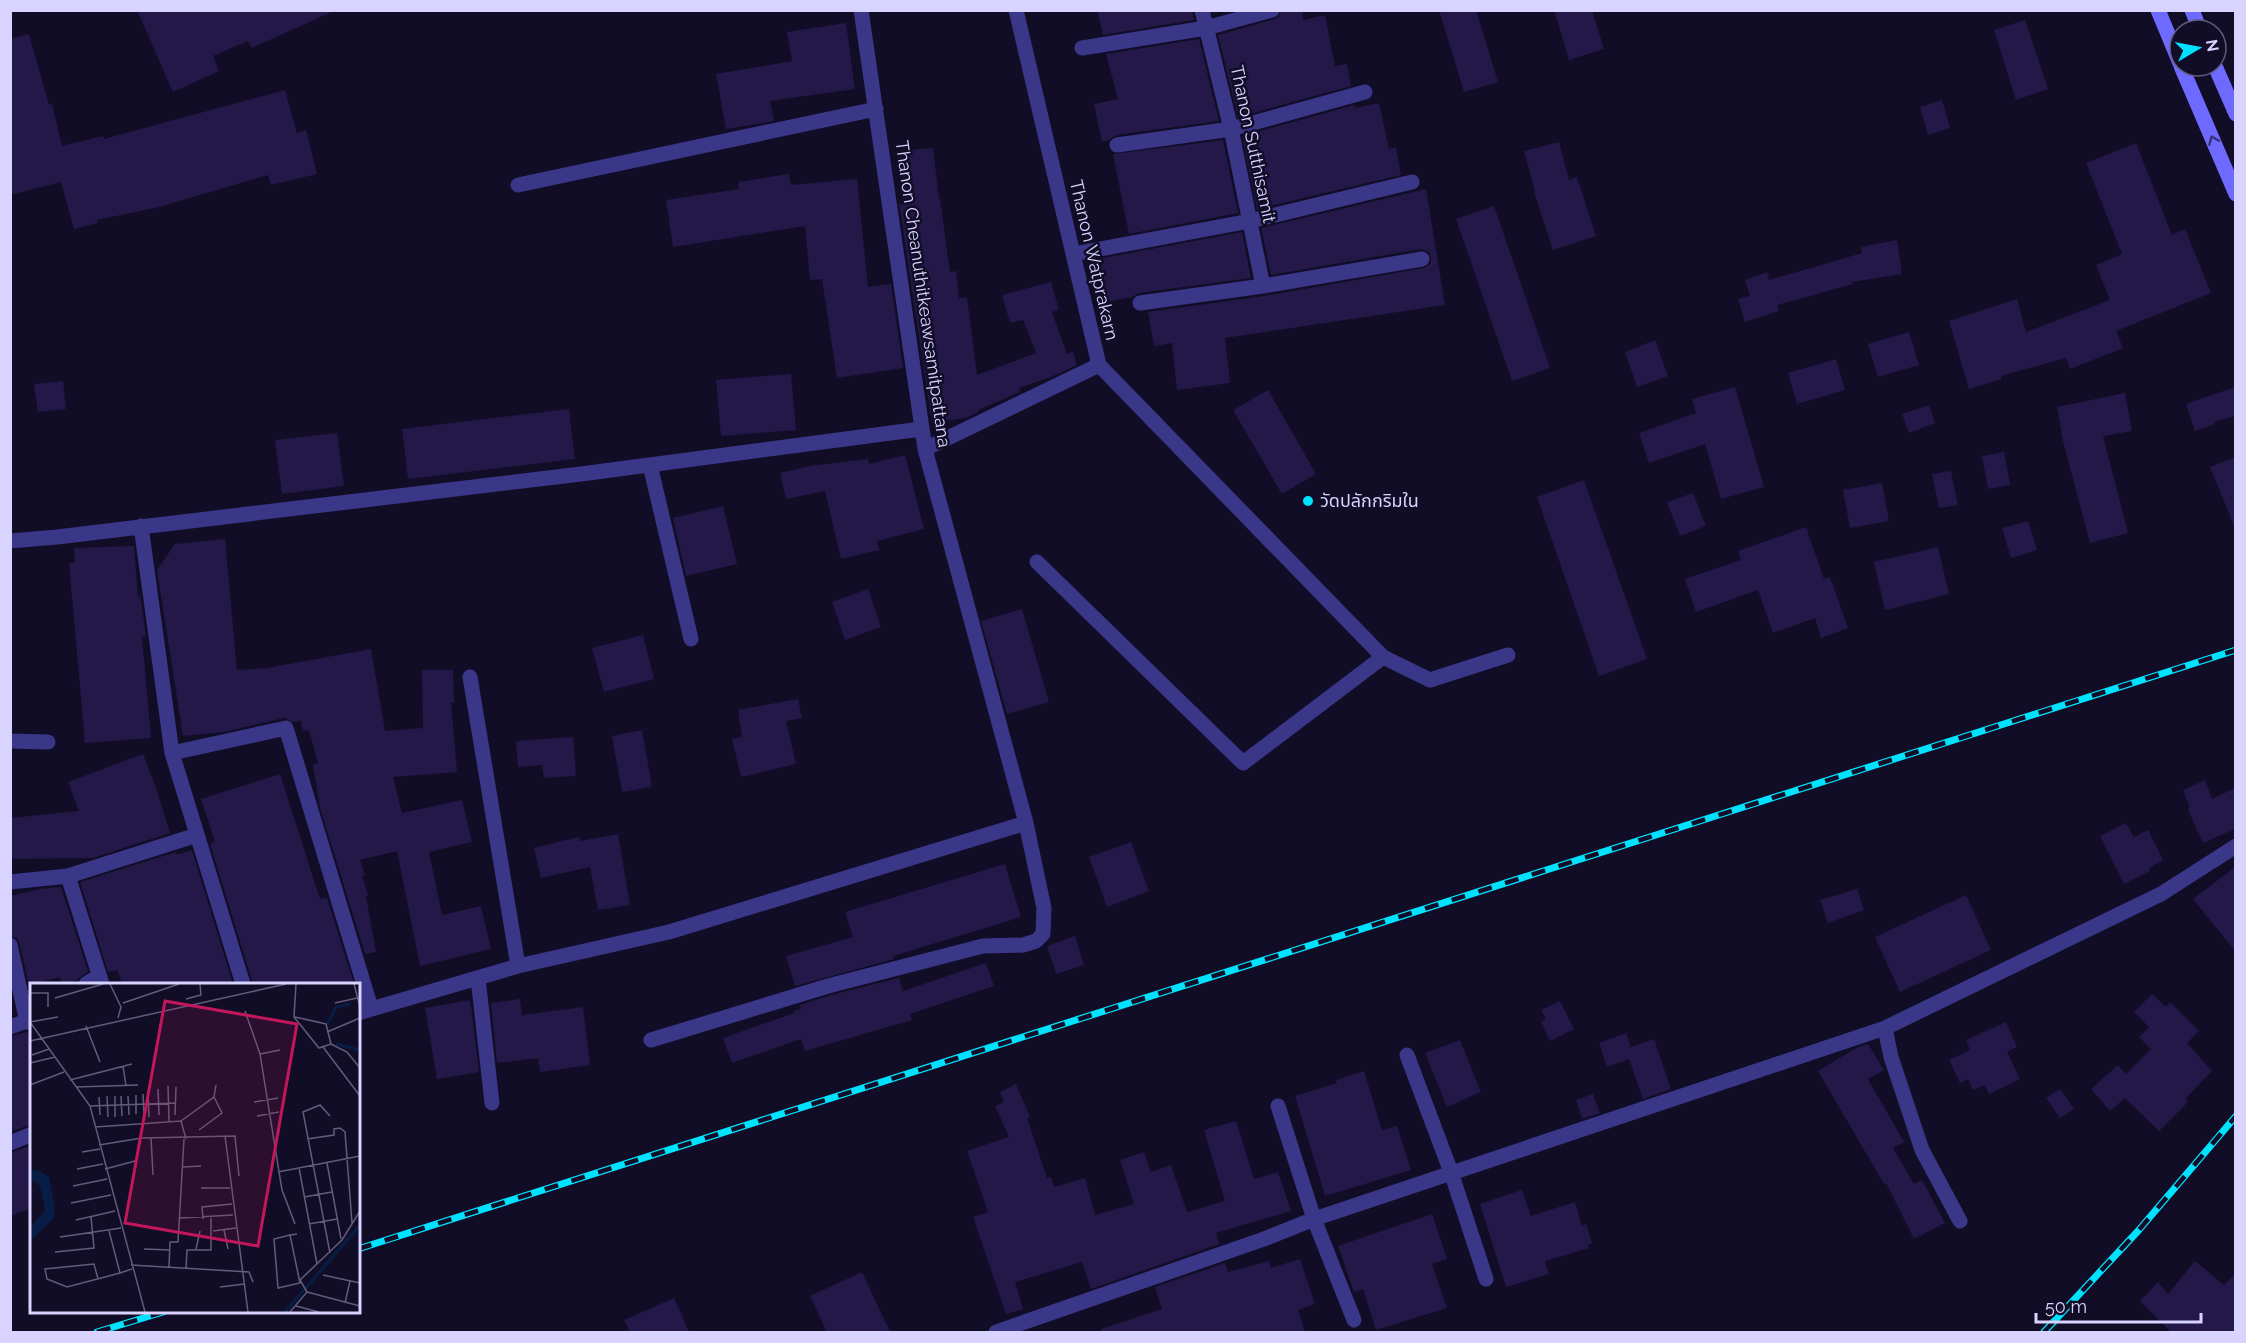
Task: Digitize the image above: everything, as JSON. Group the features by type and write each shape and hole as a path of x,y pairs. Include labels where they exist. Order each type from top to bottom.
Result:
{"main road":[{"path":"2158,10 2168,33"},
{"path":"2187,78 2235,194"},
{"path":"2220,78 2235,114"}],"street":[{"name":"Thanon Cheanuthitkeawsamitpattana","path":"651,1040 828,986 983,946 1023,945 1036,941 1043,934 1044,908 1026,823 921,429 861,10"},
{"name":"Thanon Watprakarn","path":"925,448 1099,365 1016,10"},
{"name":"Thanon Sutthisamit","path":"1202,10 1231,129 1263,286"},
{"path":"1082,48 1206,28 1272,10"},
{"path":"1117,145 1231,129 1365,92"},
{"path":"518,185 876,109"},
{"path":"1073,254 1250,221 1412,182"},
{"path":"1140,303 1263,286 1422,259"},
{"path":"1099,365 1383,657 1430,680 1508,655"},
{"path":"10,541 650,465 921,429"},
{"path":"650,465 691,639"},
{"path":"141,526 172,753 243,983"},
{"path":"1037,562 1243,763 1383,657"},
{"path":"470,677 518,966"},
{"path":"172,753 286,728 357,983"},
{"path":"10,741 48,742"},
{"path":"360,993 365,1011 518,966 669,932 1026,823"},
{"path":"10,882 68,876 197,835"},
{"path":"996,1332 1451,1172 1885,1028 2161,894 2235,846"},
{"path":"68,876 96,982"},
{"path":"10,945 29,1020 10,1027"},
{"path":"478,978 492,1103"},
{"path":"1885,1028 1891,1057 1922,1150 1960,1221"},
{"path":"1407,1055 1451,1172 1486,1279"},
{"path":"1278,1106 1314,1219 1354,1320"},
{"path":"10,1143 30,1135"}],"building":[{"path":"137,10 336,10 252,48 248,41 213,56 219,71 173,92"},
{"path":"1097,10 1192,10 1194,20 1103,35"},
{"path":"1281,10 1302,10 1303,20 1325,15 1335,66 1347,64 1351,86 1238,117 1218,35 1275,19"},
{"path":"1439,10 1476,10 1498,82 1464,92"},
{"path":"1554,10 1592,10 1604,49 1569,60"},
{"path":"2025,20 2048,89 2016,100 1994,30"},
{"path":"846,23 855,89 770,101 774,121 726,129 716,74 792,61 787,32"},
{"path":"29,34 49,105 52,104 62,146 103,136 104,139 285,90 297,133 306,130 317,174 271,185 268,175 159,207 97,220 97,223 74,229 61,182 10,195 10,39"},
{"path":"1199,39 1219,121 1116,135 1102,142 1094,104 1118,99 1106,54"},
{"path":"1942,100 1950,128 1928,135 1920,107"},
{"path":"1379,103 1389,149 1396,147 1401,175 1257,209 1242,136 1354,105 1355,108"},
{"path":"1223,140 1238,213 1129,234 1113,154"},
{"path":"1559,142 1569,180 1577,177 1596,236 1553,250 1534,192 1524,151"},
{"path":"2136,143 2172,235 2185,229 2211,293 2116,331 2123,348 2070,369 2066,358 2001,376 2002,379 1969,389 1949,321 2017,299 2026,332 2110,300 2096,265 2122,254 2086,163"},
{"path":"933,148 950,272 956,271 959,298 967,297 977,375 1036,353 1023,320 1010,323 1002,295 1051,282 1059,310 1052,312 1067,354 1073,352 1077,365 1019,388 1020,392 978,410 969,417 932,423 899,204 902,204 897,151"},
{"path":"789,174 791,185 857,179 868,287 891,284 903,368 837,378 822,279 810,280 805,226 673,247 666,200 739,189 738,182"},
{"path":"1426,189 1445,305 1225,338 1230,383 1177,390 1172,343 1154,346 1148,312 1264,296 1424,268 1431,263 1431,257 1429,252 1421,249 1271,275 1261,228"},
{"path":"1494,206 1550,368 1512,381 1456,219"},
{"path":"1242,232 1251,278 1139,293 1132,297 1105,302 1098,259"},
{"path":"1897,240 1902,274 1852,282 1853,284 1777,305 1779,311 1745,322 1738,299 1750,296 1745,280 1767,272 1769,280 1862,253 1861,247"},
{"path":"1909,332 1919,365 1878,377 1868,344"},
{"path":"1655,340 1668,376 1637,387 1625,352"},
{"path":"1836,359 1845,390 1797,404 1788,373"},
{"path":"791,374 796,430 721,436 716,380"},
{"path":"63,381 66,409 38,412 34,384"},
{"path":"1735,387 1764,487 1721,499 1705,444 1649,463 1639,433 1696,413 1692,399"},
{"path":"2235,387 2235,416 2195,431 2186,404"},
{"path":"1268,390 1316,474 1282,494 1233,410"},
{"path":"2125,393 2132,431 2103,436 2128,533 2090,543 2063,441 2057,407"},
{"path":"1929,405 1935,423 1909,433 1902,414"},
{"path":"569,409 575,459 408,479 402,429"},
{"path":"337,433 344,486 282,494 275,440"},
{"path":"2004,452 2010,485 1988,489 1982,456"},
{"path":"905,455 924,529 877,541 879,550 841,559 825,491 786,499 780,473 810,466 868,459 869,464"},
{"path":"2235,457 2235,528 2210,467"},
{"path":"1951,471 1958,505 1939,508 1932,474"},
{"path":"1584,480 1647,659 1599,676 1537,497"},
{"path":"1882,483 1889,521 1850,528 1843,490"},
{"path":"1693,493 1706,526 1680,536 1667,502"},
{"path":"723,506 737,564 686,576 673,518"},
{"path":"2028,521 2037,550 2011,558 2002,528"},
{"path":"1806,527 1824,579 1830,577 1848,628 1821,638 1815,618 1773,633 1758,590 1696,612 1685,579 1741,560 1738,551"},
{"path":"225,539 237,670 267,668 371,649 385,731 423,728 422,670 453,670 454,703 451,703 457,772 393,777 402,813 462,800 472,842 429,852 442,915 481,906 491,949 420,966 397,851 360,860 365,876 362,876 368,895 366,896 376,952 365,954 320,808 313,765 318,763 309,730 303,731 301,721 293,722 284,718 224,732 183,736 157,570 175,544"},
{"path":"134,546 138,598 140,594 146,636 142,637 151,738 85,743 69,563 75,562 74,548"},
{"path":"1938,547 1949,594 1885,610 1874,562"},
{"path":"868,589 881,627 845,640 832,602"},
{"path":"1022,609 1049,702 1007,714 981,621"},
{"path":"643,635 654,679 604,692 592,648"},
{"path":"798,699 802,718 786,721 796,764 741,777 732,739 742,737 738,710"},
{"path":"642,730 652,787 622,792 612,736"},
{"path":"573,737 576,776 544,778 542,765 518,767 516,741"},
{"path":"143,754 170,833 93,858 10,859 10,818 79,811 68,782"},
{"path":"280,774 320,899 327,898 354,983 253,983 210,844 215,842 201,799"},
{"path":"2205,780 2212,799 2235,788 2235,829 2203,843 2188,810 2190,808 2183,790"},
{"path":"2126,823 2134,837 2148,830 2163,860 2149,868 2150,871 2124,884 2100,836"},
{"path":"618,834 630,905 598,910 590,867 541,878 534,848 579,837 580,841"},
{"path":"1131,842 1149,891 1107,907 1089,857"},
{"path":"192,850 233,983 122,983 117,970 108,972 80,882 176,852 180,854"},
{"path":"1005,864 1021,917 893,956 894,959 795,986 786,956 853,937 845,912"},
{"path":"2235,867 2235,951 2193,899"},
{"path":"61,887 88,971 77,980 62,983 60,977 29,985 19,942 17,938 10,936 10,896"},
{"path":"1857,889 1864,910 1828,923 1820,900"},
{"path":"1966,895 1991,950 1900,992 1875,937"},
{"path":"1075,936 1084,965 1056,974 1047,946"},
{"path":"986,963 994,986 910,1014 912,1020 805,1051 801,1039 732,1063 723,1038 794,1013 793,1011 801,1009 800,1005 831,995 899,978 903,991"},
{"path":"2152,994 2166,1007 2170,1002 2199,1031 2187,1043 2212,1071 2185,1099 2188,1102 2159,1131 2125,1098 2110,1111 2091,1089 2118,1065 2126,1074 2151,1049 2139,1037 2149,1027 2134,1012"},
{"path":"520,999 522,1015 583,1007 590,1065 540,1072 538,1058 497,1063 491,1003"},
{"path":"469,1000 479,1072 437,1079 425,1008"},
{"path":"1560,1001 1574,1029 1550,1041 1541,1022 1546,1019 1541,1010"},
{"path":"2006,1022 2017,1047 2007,1052 2020,1079 1989,1094 1985,1085 1973,1090 1968,1079 1960,1083 1949,1060 1970,1050 1966,1040"},
{"path":"30,1031 30,1125 10,1132 10,1036"},
{"path":"1626,1033 1631,1047 1654,1039 1671,1089 1643,1099 1629,1059 1607,1067 1599,1043"},
{"path":"1460,1040 1481,1092 1447,1107 1425,1053"},
{"path":"1868,1044 1884,1070 1868,1079 1904,1142 1893,1148 1914,1184 1922,1180 1945,1223 1914,1239 1886,1183 1884,1184 1818,1071 1856,1048"},
{"path":"1364,1071 1382,1130 1397,1126 1411,1170 1325,1196 1295,1096 1337,1083 1336,1080"},
{"path":"1016,1084 1030,1117 1027,1118 1047,1178 1051,1177 1054,1187 1085,1178 1095,1215 1134,1204 1120,1160 1144,1152 1151,1172 1171,1165 1187,1212 1225,1201 1204,1130 1236,1121 1254,1179 1278,1172 1291,1211 1216,1233 1219,1244 1091,1289 1082,1262 1015,1282 1023,1309 1006,1314 973,1217 988,1212 967,1151 1009,1137 995,1106 1004,1102 1000,1092"},
{"path":"2060,1089 2074,1109 2060,1118 2046,1098"},
{"path":"1593,1094 1600,1113 1582,1119 1576,1100"},
{"path":"30,1146 30,1209 10,1216 10,1153"},
{"path":"1522,1190 1531,1216 1575,1202 1582,1226 1586,1224 1592,1243 1588,1245 1589,1248 1545,1261 1549,1274 1506,1287 1480,1204"},
{"path":"1432,1214 1447,1259 1432,1264 1447,1308 1376,1330 1363,1289 1354,1292 1338,1246"},
{"path":"1300,1259 1315,1304 1298,1310 1305,1332 1101,1332 1101,1329 1162,1309 1155,1287 1225,1263 1228,1272 1269,1261 1271,1268"},
{"path":"2195,1261 2224,1285 2235,1274 2235,1332 2171,1332 2140,1301 2158,1282 2168,1294"},
{"path":"862,1272 890,1332 827,1332 810,1296"},
{"path":"674,1298 689,1332 630,1332 624,1320"}],"railway":[{"path":"360,1248 2236,650"},
{"path":"2044,1332 2138,1231 2236,1116"},
{"path":"97,1332 160,1313"}],"place":[{"name":"วัดปลักกริมใน","path":"1308,501"}]}
